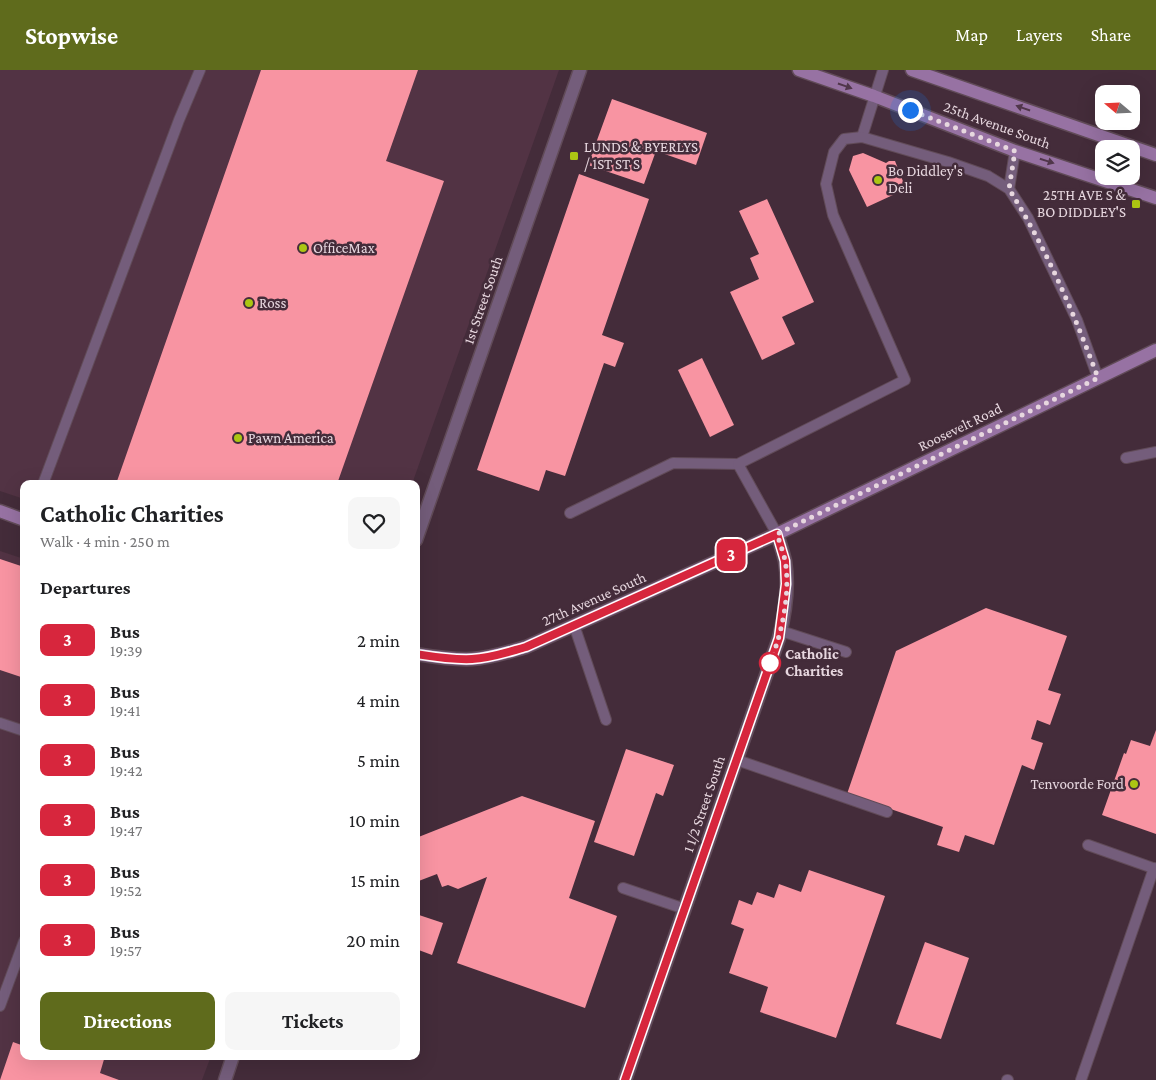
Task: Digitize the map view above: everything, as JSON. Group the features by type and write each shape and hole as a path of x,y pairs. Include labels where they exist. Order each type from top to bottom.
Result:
{"street":[{"name":"1st Street South","path":"420,529 580,70"},
{"name":"25th Avenue South","path":"799,70 874,96 1015,151 1156,198"},
{"name":"25th Avenue South","path":"912,70 1156,155"},
{"name":"Roosevelt Road","path":"777,534 1156,350"},
{"path":"0,511 20,518"},
{"name":"27th Avenue South","path":"420,655 447,659 472,659 496,656 526,647 777,534"},
{"name":"1 1/2 Street South","path":"624,1080 781,631 786,584 785,561 777,534"},
{"path":"225,1080 232,1060"}],"lane":[{"path":"44,480 179,120 200,70"},
{"path":"862,137 884,70"},
{"path":"570,513 673,463 738,464 905,380 833,216 826,184 834,152 844,139 862,137 948,162 988,176 1009,189 1028,218 1077,320 1098,378"},
{"path":"1009,189 1015,151"},
{"path":"1126,458 1156,452"},
{"path":"738,464 777,534"},
{"path":"574,625 606,720"},
{"path":"781,631 846,652"},
{"path":"0,723 20,730"},
{"path":"737,760 887,812"},
{"path":"1081,1080 1155,868 1088,845"},
{"path":"623,888 685,910"},
{"path":"0,1006 20,952"}],"shaded area":[{"path":"0,70 559,70 413,480 20,480 20,498 0,491"},
{"path":"0,551 20,558 20,1060 210,1060 202,1080 0,1080"}],"building":[{"path":"261,70 418,70 386,161 444,181 338,480 117,480"},
{"path":"612,99 707,133 696,165 656,151 644,184 588,165"},
{"name":"Bo Diddley's Deli","path":"863,153 886,163 895,161 906,189 867,207 849,170 853,156"},
{"path":"579,174 649,199 602,335 624,343 615,367 604,363 565,476 546,470 539,491 477,470"},
{"path":"767,199 814,302 782,317 795,344 762,360 730,292 759,279 750,258 759,254 739,211"},
{"path":"702,358 734,425 710,437 678,370"},
{"path":"0,559 20,566 20,677 0,670"},
{"path":"986,608 1067,636 1048,690 1061,694 1050,725 1037,720 1031,739 1043,743 1034,770 1022,765 994,845 965,835 959,852 937,845 943,827 847,794 896,651"},
{"name":"Tenvoorde Ford","path":"1156,730 1156,834 1102,815 1124,753 1126,754 1131,740 1150,746"},
{"path":"626,749 674,765 663,796 656,793 634,856 594,842"},
{"path":"522,796 595,821 569,898 617,916 585,1008 457,963 487,877 458,889 448,885 442,887 437,874 420,880 420,836"},
{"path":"809,870 885,896 836,1038 760,1012 768,987 729,973 744,929 731,924 739,900 752,905 757,892 774,898 779,884 801,892"},
{"path":"420,915 443,923 432,955 420,950"},
{"path":"925,942 969,958 941,1039 896,1024"},
{"path":"13,1042 20,1045 20,1060 104,1060 100,1073 119,1080 0,1080"}],"bus line":[{"name":"3","path":"420,655 447,659 472,659 496,656 526,647 777,534 785,561 786,584 779,638 625,1080"}],"place":[{"name":"LUNDS & BYERLYS / 1ST ST S","path":"574,156"},
{"name":"Bo Diddley's Deli","path":"878,180"},
{"name":"25TH AVE S & BO DIDDLEY'S","path":"1136,204"},
{"name":"OfficeMax","path":"303,248"},
{"name":"Ross","path":"249,303"},
{"name":"Pawn America","path":"238,438"},
{"name":"Catholic Charities","path":"770,663"},
{"name":"Tenvoorde Ford","path":"1134,784"}],"route":[{"path":"770,663 781,631 786,584 785,561 777,534 1098,378 1077,320 1028,218 1009,189 1015,151 910,110"}]}
